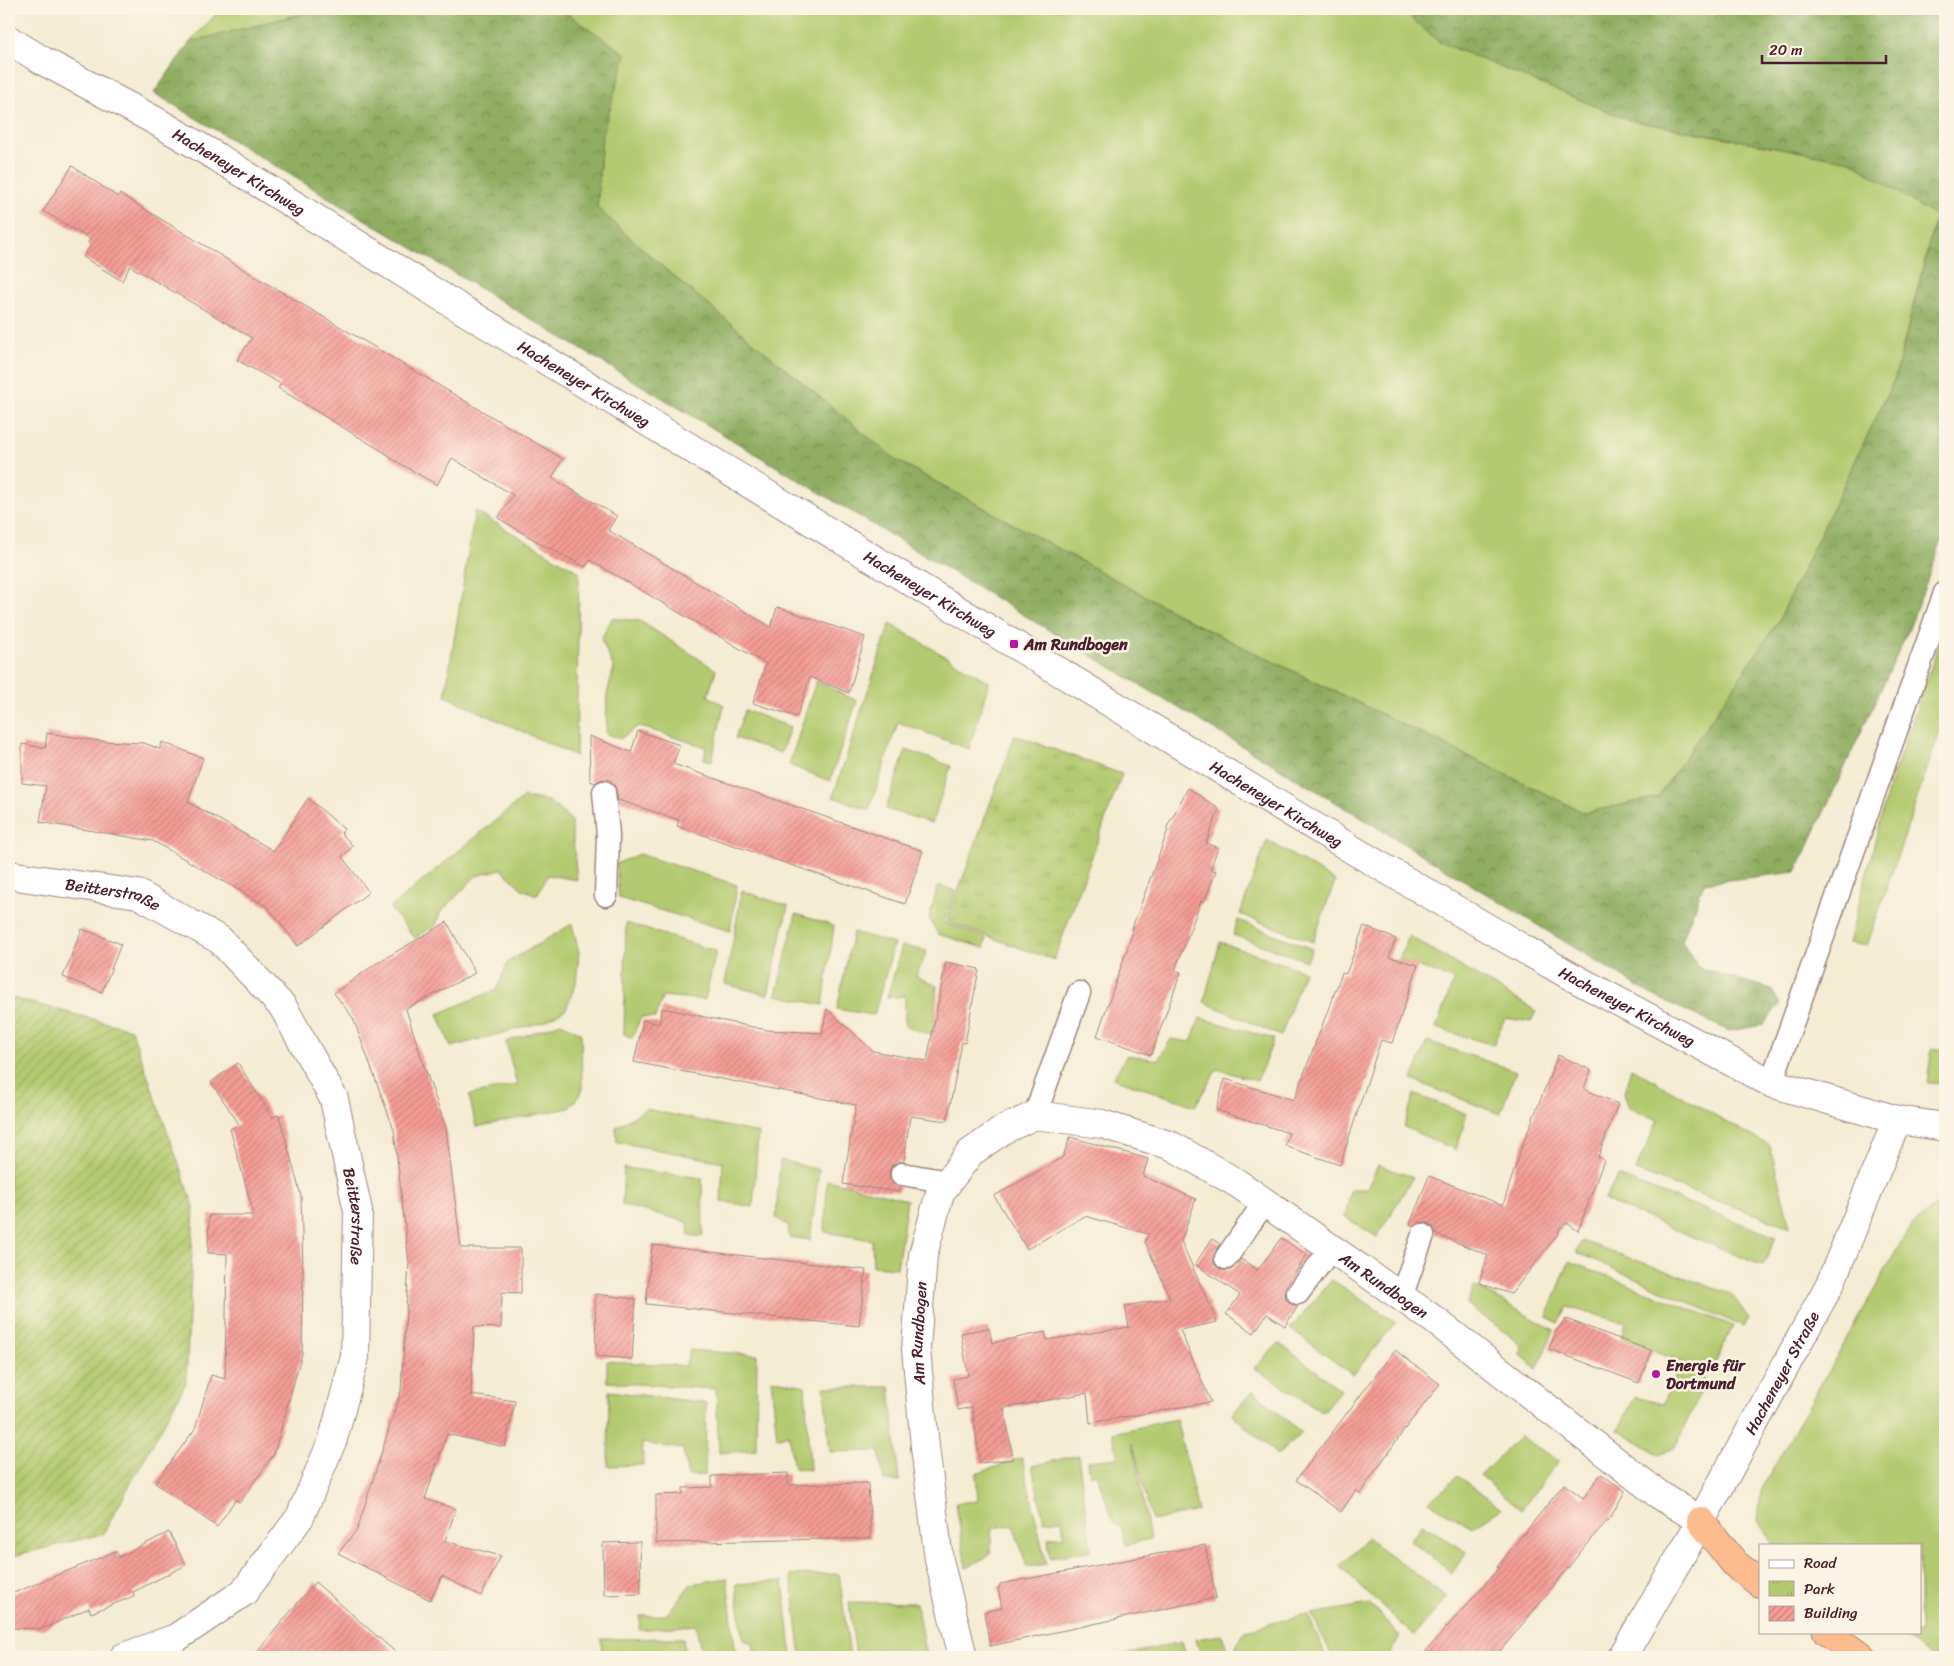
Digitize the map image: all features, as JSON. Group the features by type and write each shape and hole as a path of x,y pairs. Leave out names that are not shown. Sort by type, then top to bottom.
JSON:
{"highway":[{"path":"1701,1521 1735,1564 1759,1582"},
{"path":"1830,1634 1861,1657"}],"street":[{"name":"Hacheneyer Kirchweg","path":"9,40 217,157 450,302 1358,853 1567,974 1771,1083 1897,1120"},
{"name":"Beitterstraße","path":"9,875 138,894 220,940 283,1007 334,1099 358,1211 355,1357 333,1439 300,1517 244,1592 176,1638 124,1657"},
{"name":"Am Rundbogen","path":"963,1657 939,1560 925,1447 916,1349 923,1255 940,1194 970,1154 1003,1130 1035,1115 1102,1124 1172,1146 1237,1183 1433,1319 1658,1494 1701,1521"},
{"path":"1897,1120 1945,1128"},
{"name":"Hacheneyer Straße","path":"1622,1657 1701,1521 1830,1284 1897,1120"}],"lane":[{"path":"1771,1083 1945,593"},
{"path":"604,792 608,835 606,895"},
{"path":"1035,1115 1079,993"},
{"path":"902,1174 948,1182"},
{"path":"1226,1258 1264,1203"},
{"path":"1401,1297 1423,1235"},
{"path":"1298,1292 1331,1248"}],"green space":[{"path":"221,9 321,9 190,42"},
{"path":"321,9 560,9 626,54 602,134 597,208 666,270 896,460 1198,625 1585,813 1658,797 1778,622 1895,378 1936,217 1851,161 1629,120 1439,42 1401,9 1945,9 1945,532 1909,629 1796,872 1704,883 1682,941 1698,967 1771,989 1780,1004 1763,1025 1729,1031 1652,995 1357,815 154,93 190,42"},
{"path":"560,9 1401,9 1439,42 1629,120 1851,161 1936,216 1895,378 1778,622 1658,797 1585,813 1198,625 896,460 666,270 597,208 602,134 626,54"},
{"path":"475,511 579,572 576,756 445,696"},
{"path":"612,618 640,621 716,670 708,696 724,705 712,761 704,759 706,747 638,726 620,739 606,734 607,694 614,668 601,639"},
{"path":"890,624 989,682 969,749 898,722 869,810 833,797"},
{"path":"1945,627 1945,716 1867,946 1849,943 1888,790"},
{"path":"816,681 857,701 830,781 789,765"},
{"path":"745,710 790,727 781,753 735,738"},
{"path":"1015,735 1122,774 1054,960 947,922"},
{"path":"906,750 951,766 932,823 886,809"},
{"path":"524,797 548,801 571,820 577,880 548,875 537,895 522,889 501,869 476,876 440,913 436,925 415,938 390,908"},
{"path":"1267,840 1335,881 1313,942 1240,914"},
{"path":"639,854 737,885 730,931 619,898 616,864"},
{"path":"938,885 956,891 944,923 986,938 984,948 938,934 929,918"},
{"path":"742,891 788,906 768,995 725,984"},
{"path":"796,914 834,926 823,1005 776,995"},
{"path":"1238,920 1312,949 1307,961 1233,935"},
{"path":"626,923 716,951 705,1000 663,996 655,1018 641,1017 632,1038 624,1034"},
{"path":"572,924 579,952 576,983 566,1009 546,1021 451,1047 438,1014 497,989 508,962"},
{"path":"853,932 894,944 874,1015 837,1009"},
{"path":"1409,936 1536,1011 1531,1022 1505,1018 1493,1045 1436,1028 1454,980 1399,959"},
{"path":"1220,942 1304,971 1281,1036 1204,1002"},
{"path":"902,946 927,951 916,976 937,986 933,1036 905,1026 905,996 887,998"},
{"path":"9,997 131,1029 194,1207 186,1383 103,1534 9,1557"},
{"path":"1200,1018 1274,1039 1257,1081 1217,1069 1195,1106 1113,1078 1127,1055 1158,1060 1171,1039 1191,1042"},
{"path":"561,1023 581,1033 582,1092 569,1108 476,1127 469,1095 517,1085 506,1042"},
{"path":"1427,1041 1516,1071 1500,1114 1412,1080"},
{"path":"1932,1048 1945,1050 1945,1084 1927,1083"},
{"path":"1631,1068 1770,1146 1790,1227 1635,1171 1658,1120 1629,1108 1624,1093"},
{"path":"1414,1094 1467,1114 1456,1150 1404,1127"},
{"path":"646,1109 758,1133 753,1207 721,1201 723,1162 617,1142 616,1127"},
{"path":"780,1160 819,1170 810,1240 789,1237 789,1226 776,1218"},
{"path":"1378,1165 1413,1177 1377,1237 1345,1217 1351,1189 1367,1189"},
{"path":"624,1168 702,1178 703,1236 689,1236 688,1222 622,1205"},
{"path":"1618,1176 1776,1237 1763,1266 1604,1200"},
{"path":"827,1180 907,1200 897,1268 873,1266 872,1240 825,1232"},
{"path":"1945,1200 1945,1657 1932,1657 1900,1634 1922,1634 1922,1544 1772,1544 1758,1520 1761,1490 1908,1230 1938,1203"},
{"path":"1582,1241 1731,1294 1749,1318 1744,1327 1576,1252"},
{"path":"1569,1261 1733,1326 1710,1374 1621,1337 1625,1323 1567,1307 1558,1323 1547,1317"},
{"path":"1332,1280 1396,1322 1353,1375 1290,1329"},
{"path":"1474,1286 1554,1330 1537,1369 1521,1355 1522,1348 1517,1341 1467,1304"},
{"path":"1279,1343 1341,1390 1323,1412 1254,1368"},
{"path":"690,1350 757,1355 756,1450 719,1453 716,1389 607,1382 607,1361 685,1366"},
{"path":"1679,1368 1706,1380 1675,1447 1660,1455 1618,1430 1635,1397 1663,1404"},
{"path":"771,1379 805,1386 810,1470 794,1468 788,1434 777,1438"},
{"path":"824,1387 890,1387 899,1481 884,1481 879,1451 830,1452"},
{"path":"609,1391 706,1403 705,1475 688,1476 683,1449 642,1443 643,1465 608,1466"},
{"path":"1253,1391 1302,1433 1277,1455 1232,1414"},
{"path":"1176,1419 1198,1511 1152,1521 1133,1444 1150,1539 1126,1545 1121,1526 1115,1525 1096,1473 1090,1475 1088,1461 1118,1458 1113,1433"},
{"path":"1520,1436 1559,1461 1521,1510 1480,1476"},
{"path":"1078,1455 1091,1550 1050,1558 1048,1538 1064,1536 1062,1519 1044,1521 1032,1466"},
{"path":"1022,1458 1046,1564 1027,1567 1013,1525 992,1528 990,1555 966,1568 956,1503 978,1501 976,1474"},
{"path":"1458,1476 1501,1509 1472,1528 1429,1502"},
{"path":"1422,1524 1467,1552 1452,1573 1411,1541"},
{"path":"1367,1538 1447,1597 1414,1636 1340,1566"},
{"path":"839,1574 850,1657 801,1657 791,1575"},
{"path":"727,1578 736,1657 702,1657 696,1625 639,1630 640,1616 666,1615 691,1584"},
{"path":"783,1581 792,1657 755,1657 753,1643 743,1640 736,1584"},
{"path":"849,1602 916,1603 926,1657 856,1657"},
{"path":"1370,1604 1400,1636 1388,1657 1333,1657 1311,1614"},
{"path":"1307,1614 1327,1657 1239,1657 1236,1646 1246,1630"},
{"path":"1222,1635 1230,1657 1201,1657 1196,1639"},
{"path":"683,1638 685,1657 602,1657 601,1639"},
{"path":"1182,1642 1186,1657 1121,1656"}],"building":[{"path":"72,166 118,197 120,194 563,459 552,478 617,516 608,530 771,627 777,607 865,637 849,693 810,677 797,717 753,703 766,664 590,560 585,567 548,548 498,518 513,495 452,458 437,485 278,388 281,384 237,360 252,338 130,266 122,281 83,257 91,245 88,243 90,239 43,211"},
{"path":"638,731 680,745 673,764 923,851 905,904 677,826 679,820 618,800 615,785 610,780 602,779 595,783 590,781 589,736 631,752"},
{"path":"47,733 100,741 144,743 160,749 162,742 203,758 188,802 274,851 308,798 344,829 341,833 353,846 342,857 369,892 298,946 268,907 153,841 40,822 46,786 22,783 22,744 45,748"},
{"path":"1188,788 1219,809 1206,843 1218,848 1210,869 1216,871 1204,902 1201,901 1175,970 1181,972 1151,1055 1097,1036 1133,932 1131,931 1168,830 1166,829"},
{"path":"447,922 475,973 406,1009 446,1128 461,1248 521,1248 521,1293 502,1292 501,1328 474,1327 471,1395 515,1401 505,1447 447,1434 425,1499 456,1509 445,1541 501,1556 481,1596 442,1576 430,1600 338,1553 357,1530 401,1391 409,1263 394,1130 353,1018 334,993 377,963"},
{"path":"1364,926 1396,939 1389,957 1418,965 1392,1043 1381,1040 1340,1165 1285,1146 1289,1133 1216,1110 1225,1079 1294,1100 1342,973 1346,974"},
{"path":"82,929 121,944 102,992 63,977"},
{"path":"946,962 979,969 965,1043 962,1042 947,1121 910,1116 904,1161 892,1165 889,1172 893,1184 900,1187 899,1192 843,1184 856,1105 634,1062 643,1020 659,1024 662,1008 767,1030 822,1033 827,1009 873,1051 927,1061"},
{"path":"1558,1055 1591,1070 1584,1089 1618,1104 1598,1157 1604,1160 1578,1231 1567,1223 1560,1227 1558,1234 1511,1294 1479,1283 1488,1255 1436,1234 1433,1227 1428,1223 1420,1222 1414,1226 1410,1224 1429,1176 1503,1205 1521,1149"},
{"path":"238,1063 272,1117 279,1115 301,1196 303,1271 302,1353 274,1454 240,1502 235,1500 217,1527 155,1483 195,1429 211,1375 225,1379 227,1254 208,1253 209,1215 254,1215 230,1129 239,1124 211,1082"},
{"path":"1070,1137 1148,1159 1143,1176 1196,1199 1181,1241 1217,1322 1180,1330 1211,1402 1090,1423 1087,1393 1004,1408 1013,1459 980,1463 972,1407 958,1410 953,1379 968,1376 961,1333 989,1328 992,1343 1045,1332 1047,1340 1129,1327 1125,1306 1170,1298 1145,1242 1148,1234 1085,1216 1027,1249 994,1196 1063,1157"},
{"path":"1281,1238 1307,1255 1285,1288 1286,1299 1291,1304 1298,1306 1285,1326 1267,1314 1254,1333 1226,1314 1240,1295 1195,1264 1212,1239 1220,1244 1213,1257 1214,1264 1219,1269 1231,1270 1241,1259 1258,1270"},
{"path":"652,1245 866,1270 859,1326 646,1304"},
{"path":"595,1294 636,1299 632,1359 596,1356"},
{"path":"1566,1319 1652,1351 1639,1383 1549,1349 1557,1330"},
{"path":"1395,1350 1440,1384 1407,1426 1360,1493 1356,1490 1341,1512 1296,1480"},
{"path":"788,1473 788,1485 868,1483 871,1538 656,1543 656,1495 683,1494 683,1488 712,1487 712,1476"},
{"path":"1601,1474 1625,1491 1611,1517 1495,1657 1421,1657 1499,1568 1497,1567 1564,1484 1583,1498"},
{"path":"169,1532 186,1565 133,1592 134,1596 91,1613 89,1608 42,1629 9,1628 9,1595 116,1551 119,1557"},
{"path":"640,1542 641,1594 604,1595 603,1543"},
{"path":"1205,1545 1216,1598 990,1646 984,1612 1002,1608 998,1588 1000,1584"},
{"path":"315,1582 401,1657 253,1657"}],"place":[{"name":"Am Rundbogen","path":"1014,644"},
{"name":"Energie für Dortmund","path":"1656,1374"}]}
